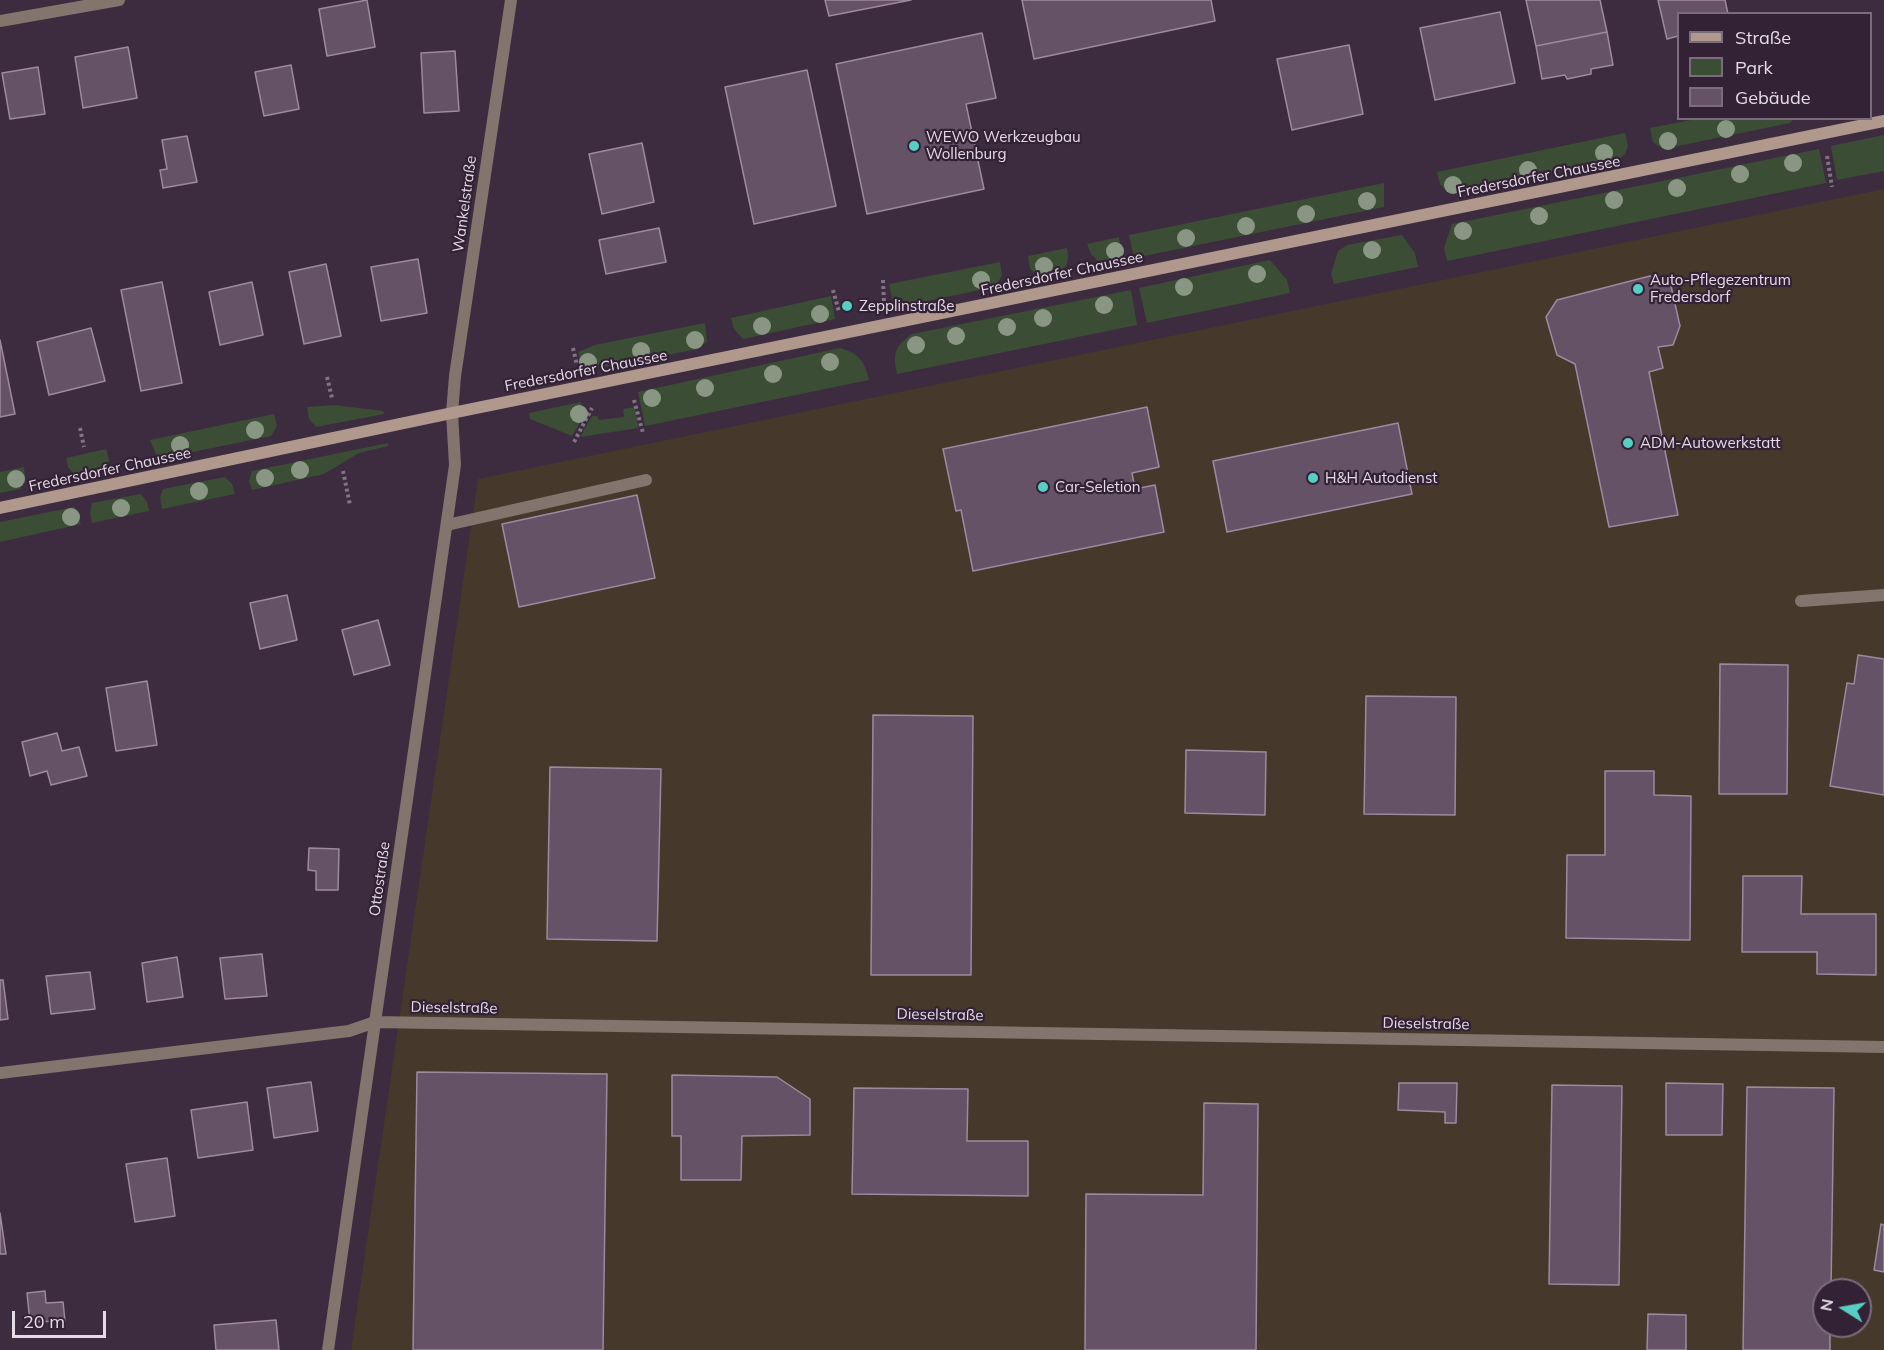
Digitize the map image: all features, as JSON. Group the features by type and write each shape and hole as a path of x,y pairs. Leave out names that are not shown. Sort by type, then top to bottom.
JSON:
{"main road":[{"name":"Fredersdorfer Chaussee","path":"0,508 452,413 1884,121"}],"street":[{"path":"0,21 119,0"},
{"name":"Wankelstraße","path":"452,413 460,340 511,0"},
{"name":"Ottostraße","path":"328,1350 455,465 452,413"},
{"path":"447,525 646,480"},
{"path":"1801,601 1884,595"},
{"name":"Dieselstraße","path":"0,1073 349,1031 375,1022 1884,1047"}],"path":[{"path":"1823,134 1833,188"},
{"path":"877,304 886,302 883,280"},
{"path":"834,290 838,312 848,310"},
{"path":"327,377 332,398"},
{"path":"624,402 636,400 643,433"},
{"path":"574,442 591,408 602,406"},
{"path":"80,428 84,447"},
{"path":"343,471 350,505"}],"shaded area":[{"path":"1884,189 1884,1350 351,1350 478,479"}],"green space":[{"path":"1691,120 1793,120 1790,123 1663,149 1653,142 1650,128"},
{"path":"1625,133 1628,146 1625,154 1619,159 1456,191 1446,191 1440,184 1437,172"},
{"path":"1884,135 1884,171 1837,180 1831,146"},
{"path":"1819,149 1826,183 1447,261 1444,248 1452,224"},
{"path":"1384,183 1384,207 1134,258 1129,235"},
{"path":"1402,235 1415,253 1418,267 1334,284 1331,274 1338,251 1347,245"},
{"path":"1119,237 1123,260 1102,265 1091,254 1087,244"},
{"path":"1067,248 1068,261 1059,273 1042,279 1030,269 1028,256"},
{"path":"1270,260 1287,280 1290,293 1147,323 1139,288"},
{"path":"1000,262 1002,276 994,287 894,308 889,284"},
{"path":"1131,290 1137,325 897,374 896,351 912,334"},
{"path":"831,296 835,319 743,339 734,329 731,318"},
{"path":"705,323 707,341 698,349 583,371 578,352 595,345"},
{"path":"840,348 852,352 860,359 869,380 645,426 638,392"},
{"path":"581,402 583,417 572,436 530,419 529,413"},
{"path":"335,405 383,411 384,414 316,427 309,419 307,407"},
{"path":"635,407 638,428 580,437 592,416 597,416 599,420 624,417 623,409"},
{"path":"274,414 277,426 271,436 158,459 150,440"},
{"path":"388,443 388,446 359,453 324,474 252,490 249,481 252,471"},
{"path":"106,449 109,460 105,471 76,477 68,467 66,458"},
{"path":"24,467 25,478 20,489 0,493 0,472"},
{"path":"225,477 232,484 235,494 162,509 160,497 163,489"},
{"path":"141,494 147,502 149,511 92,523 90,514 92,503"},
{"path":"74,507 81,524 0,542 0,522"}],"building":[{"path":"367,0 375,47 327,56 319,9"},
{"path":"825,0 911,0 829,16"},
{"path":"1022,0 1211,0 1215,21 1034,59"},
{"path":"1526,0 1600,0 1607,32 1536,46"},
{"path":"1658,0 1725,0 1728,12 1677,12 1677,36 1667,39"},
{"path":"1500,12 1515,83 1435,100 1420,28"},
{"path":"1607,32 1613,65 1591,69 1591,74 1567,79 1565,75 1542,79 1536,46"},
{"name":"WEWO Werkzeugbau Wollenburg","path":"982,33 996,98 966,104 984,189 867,214 836,64"},
{"path":"1349,45 1363,114 1292,130 1277,59"},
{"path":"128,47 137,98 83,108 75,57"},
{"path":"455,51 459,111 424,113 421,53"},
{"path":"291,65 299,109 264,116 255,72"},
{"path":"38,67 45,114 10,119 2,73"},
{"path":"807,70 836,206 754,224 725,87"},
{"path":"187,136 197,182 163,188 160,170 167,169 162,140"},
{"path":"642,143 654,202 602,214 589,154"},
{"path":"659,228 666,262 606,274 599,240"},
{"path":"418,259 427,313 381,321 371,267"},
{"path":"326,264 341,336 304,344 289,272"},
{"name":"ADM-Autowerkstatt","path":"1650,276 1671,286 1680,326 1673,345 1658,347 1663,368 1649,372 1678,515 1609,527 1575,364 1557,355 1546,317 1557,300"},
{"path":"162,282 182,383 141,391 121,290"},
{"path":"252,282 263,335 220,345 209,292"},
{"path":"91,328 105,381 49,395 37,342"},
{"path":"0,340 15,414 0,417"},
{"name":"Car-Seletion","path":"1147,407 1159,467 1132,473 1135,489 1155,485 1164,532 973,571 961,510 956,511 943,449"},
{"name":"H&H Autodienst","path":"1398,423 1412,494 1227,532 1213,461"},
{"path":"637,495 655,578 519,607 502,524"},
{"path":"287,595 297,640 260,649 250,603"},
{"path":"378,620 390,665 354,675 342,630"},
{"path":"1858,655 1884,659 1884,795 1830,786 1847,683 1854,684"},
{"path":"1720,664 1788,665 1787,794 1719,794"},
{"path":"147,681 157,745 116,751 106,688"},
{"path":"1366,696 1456,697 1455,815 1364,814"},
{"path":"873,715 973,716 971,975 871,975"},
{"path":"57,733 62,751 79,747 87,776 51,785 47,771 30,776 22,742"},
{"path":"1186,750 1266,752 1265,815 1185,813"},
{"path":"550,767 661,769 657,941 547,939"},
{"path":"1605,771 1654,771 1654,795 1691,796 1690,940 1566,938 1567,855 1605,855"},
{"path":"309,848 339,849 338,890 316,890 316,871 308,870"},
{"path":"1743,876 1802,876 1801,914 1876,914 1876,975 1817,974 1817,952 1742,952"},
{"path":"262,954 267,996 225,999 220,958"},
{"path":"177,957 183,997 147,1002 142,963"},
{"path":"90,972 95,1009 51,1014 46,976"},
{"path":"0,980 3,980 8,1019 0,1020"},
{"path":"417,1072 607,1074 603,1350 413,1350"},
{"path":"672,1075 777,1077 810,1099 810,1135 742,1136 741,1180 681,1180 681,1136 672,1136"},
{"path":"311,1082 318,1131 274,1138 267,1088"},
{"path":"1399,1083 1457,1083 1456,1123 1445,1123 1445,1112 1398,1110"},
{"path":"1666,1083 1723,1084 1722,1135 1666,1135"},
{"path":"1552,1085 1622,1086 1619,1285 1549,1284"},
{"path":"1747,1087 1834,1088 1831,1278 1812,1278 1812,1338 1830,1338 1830,1350 1743,1350"},
{"path":"854,1088 968,1089 967,1141 1028,1141 1028,1196 852,1194"},
{"path":"247,1102 253,1150 198,1158 191,1110"},
{"path":"1204,1103 1258,1104 1256,1350 1085,1350 1086,1194 1203,1195"},
{"path":"167,1158 175,1216 135,1222 126,1164"},
{"path":"0,1213 6,1254 0,1254"},
{"path":"1881,1224 1884,1225 1884,1272 1874,1270"},
{"path":"45,1291 46,1303 63,1302 65,1321 30,1322 27,1293"},
{"path":"1648,1314 1686,1315 1686,1350 1647,1350"},
{"path":"276,1320 279,1350 216,1350 214,1325"}],"place":[{"name":"WEWO Werkzeugbau Wollenburg","path":"914,146"},
{"name":"Auto-Pflegezentrum Fredersdorf","path":"1638,289"},
{"name":"Zepplinstraße","path":"847,306"},
{"name":"ADM-Autowerkstatt","path":"1628,443"},
{"name":"H&H Autodienst","path":"1313,478"},
{"name":"Car-Seletion","path":"1043,487"}]}
